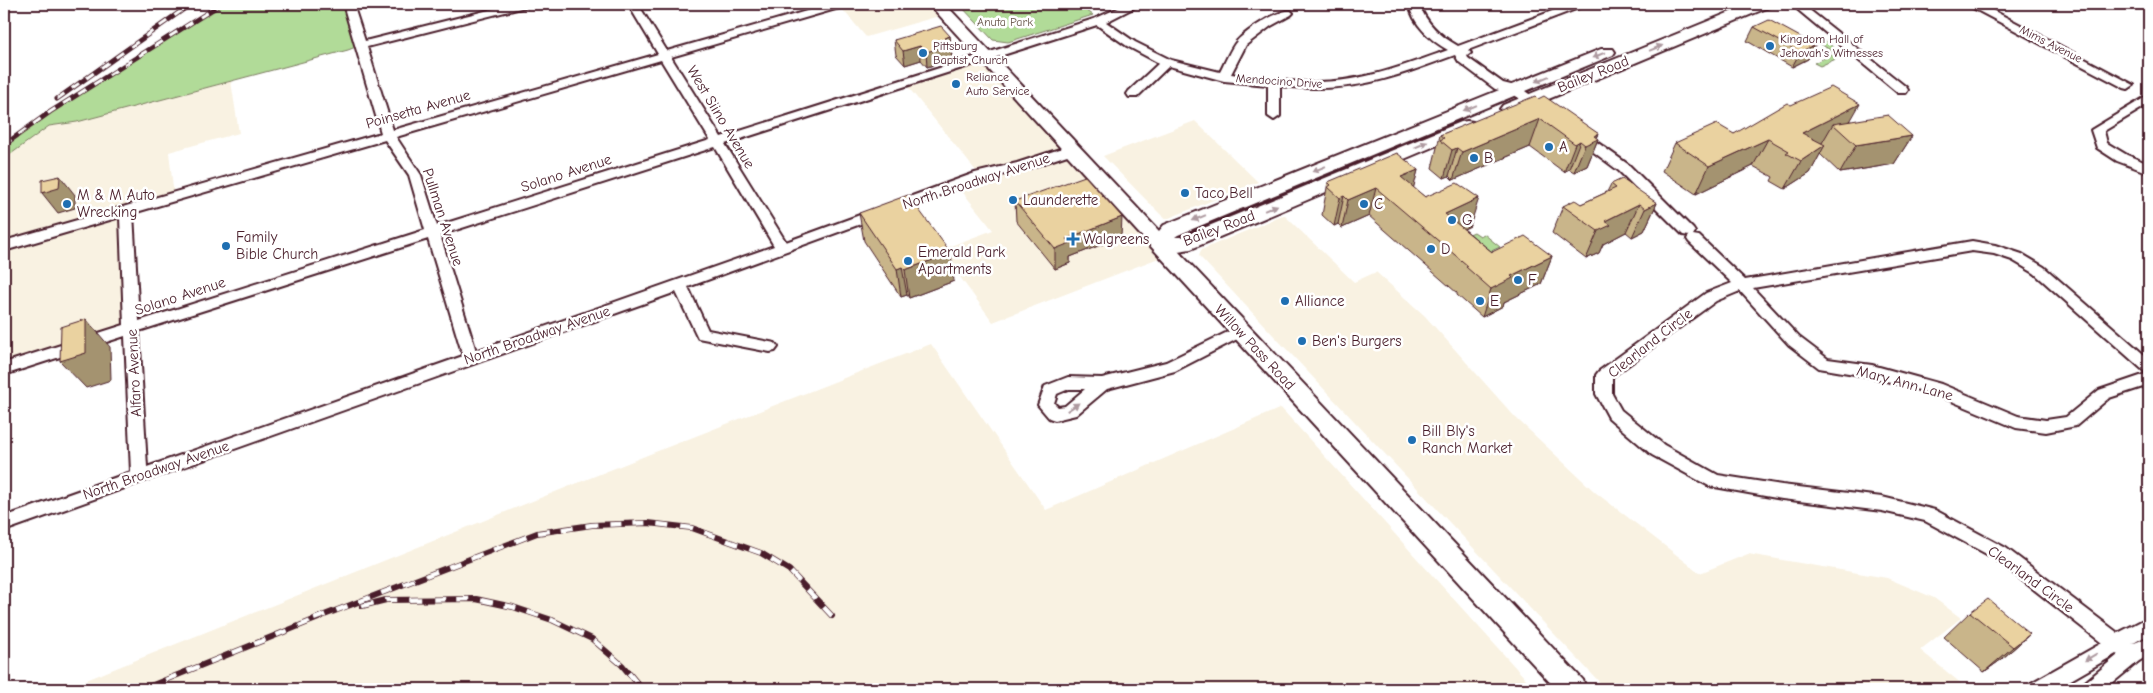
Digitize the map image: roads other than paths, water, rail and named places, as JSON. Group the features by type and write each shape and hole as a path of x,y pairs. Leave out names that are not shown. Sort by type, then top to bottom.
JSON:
{"main road":[{"name":"Willow Pass Road","path":"937,4 1572,689"},
{"name":"Bailey Road","path":"1522,95 1725,4"},
{"name":"Bailey Road","path":"1159,244 1171,230 1763,4"}],"street":[{"name":"Pullman Avenue","path":"348,4 388,134 415,175 471,358"},
{"path":"361,45 525,4"},
{"name":"West Siino Avenue","path":"633,4 782,247"},
{"name":"Poinsetta Avenue","path":"4,246 842,4"},
{"name":"Solano Avenue","path":"4,369 1098,21 1136,4"},
{"path":"1414,4 1415,12 1429,30 1458,51 1463,60 1499,86 1522,95 1550,115"},
{"name":"Mendocino Drive","path":"1098,21 1132,44 1168,62 1224,77 1312,86 1354,83 1391,75 1580,4"},
{"path":"1796,4 1902,90"},
{"name":"Mims Avenue","path":"1973,4 2128,85"},
{"path":"1224,77 1241,42 1287,13"},
{"path":"1134,94 1168,62"},
{"path":"1274,83 1274,116"},
{"path":"2149,99 2097,130 2101,145 2122,158 2149,169"},
{"name":"Mary Ann Lane","path":"1572,130 1624,168 1742,285 1794,341 1824,364 1872,372 1941,390 2016,422 2046,426 2070,422 2104,394 2149,379"},
{"name":"North Broadway Avenue","path":"4,524 680,286 782,247 980,176 1021,166 1072,149"},
{"name":"Alfaro Avenue","path":"126,211 140,475"},
{"name":"Clearland Circle","path":"2132,655 2000,553 1929,516 1882,504 1782,492 1715,481 1658,450 1615,414 1604,394 1604,375 1711,297 1742,285 1972,246 1995,250 2017,257 2039,270 2149,367"},
{"path":"680,286 703,334 770,347"},
{"path":"1102,384 1170,367 1240,331"},
{"path":"2038,689 2149,625"},
{"path":"2091,689 2132,655 2149,645"}],"railway":[{"path":"57,99 191,4"},
{"path":"4,145 50,112 221,4"},
{"path":"314,619 537,533 592,525 648,523 692,528 761,553 789,570 832,616"},
{"path":"362,606 386,600 476,599 513,607 552,620 592,639 622,665 642,689"},
{"path":"143,689 321,617"}],"place":[{"name":"Kingdom Hall of Jehovah's Witnesses","path":"1770,46"},
{"name":"Pittsburg Baptist Church","path":"923,53"},
{"name":"Reliance Auto Service","path":"956,84"},
{"name":"A","path":"1549,147"},
{"name":"B","path":"1474,158"},
{"name":"Taco Bell","path":"1185,193"},
{"name":"Launderette","path":"1013,200"},
{"name":"M & M Auto Wrecking","path":"67,204"},
{"name":"C","path":"1364,204"},
{"name":"G","path":"1452,220"},
{"name":"Walgreens","path":"1073,239"},
{"name":"Family Bible Church","path":"226,246"},
{"name":"D","path":"1431,249"},
{"name":"Emerald Park Apartments","path":"908,261"},
{"name":"F","path":"1518,280"},
{"name":"Alliance","path":"1285,301"},
{"name":"E","path":"1480,301"},
{"name":"Ben's Burgers","path":"1302,341"},
{"name":"Bill Bly's Ranch Market","path":"1412,440"}],"park label":[{"name":"Anuta Park","path":"1005,22"}]}
